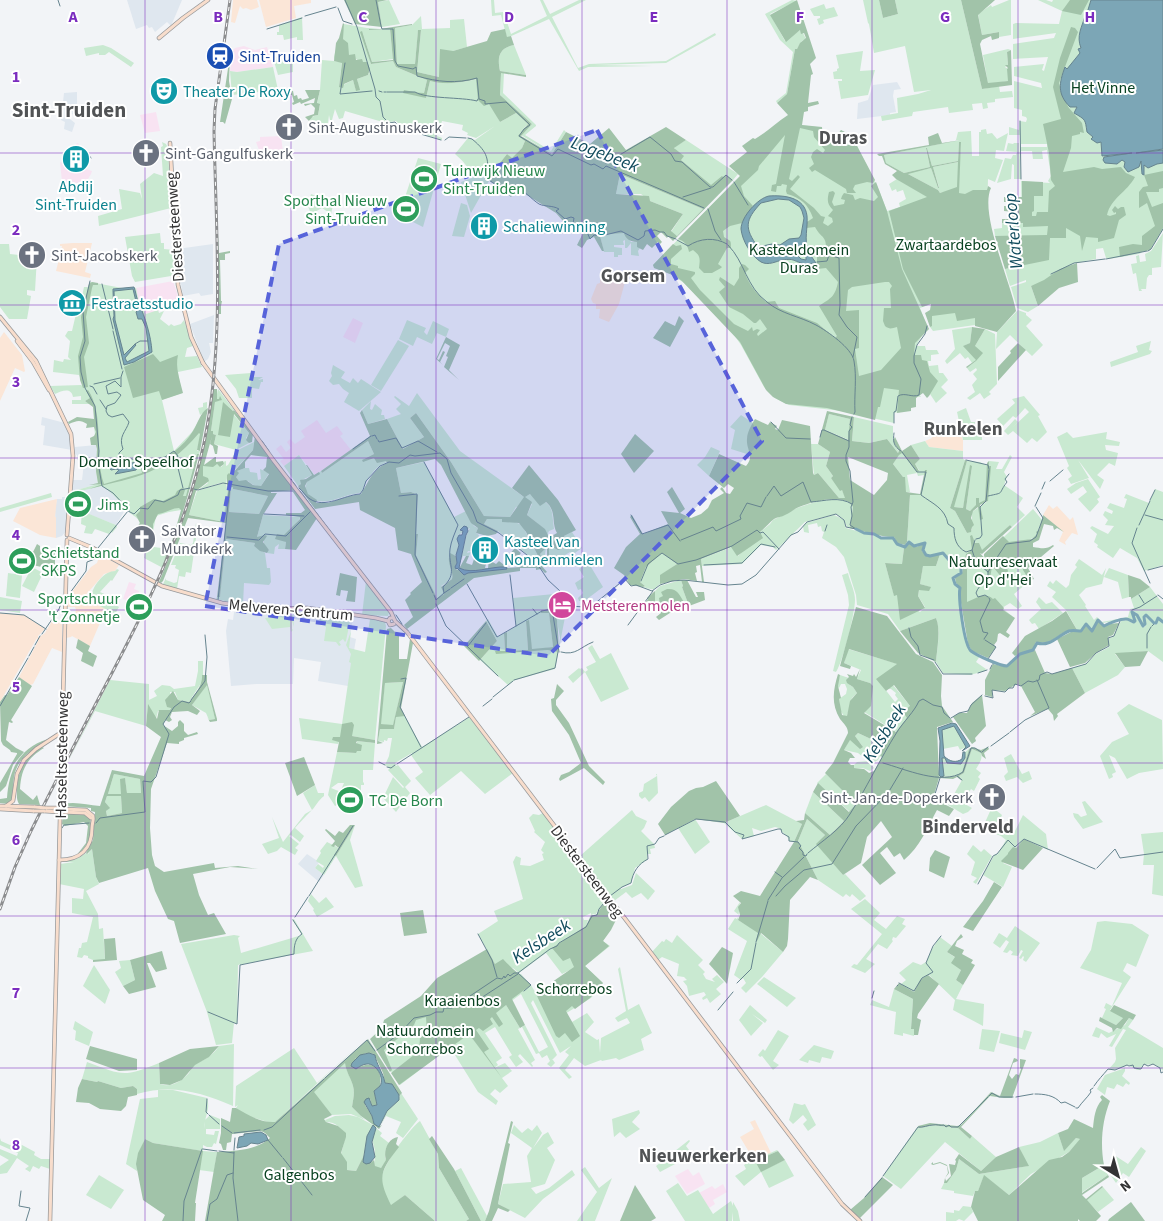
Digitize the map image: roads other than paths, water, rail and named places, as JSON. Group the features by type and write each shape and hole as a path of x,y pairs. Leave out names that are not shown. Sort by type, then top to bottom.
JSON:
{"main road":[{"path":"159,38 208,0"},
{"name":"Diestersteenweg","path":"170,145 178,285 191,337 202,363 212,379 391,612 392,620 409,636 780,1123 844,1206 860,1221"},
{"name":"Hasseltsesteenweg","path":"0,317 32,360 54,399 72,439 74,451 68,538 50,1221"},
{"name":"Melveren-Centrum","path":"68,538 93,548 162,586 222,603 266,609 307,608 392,620"},
{"path":"23,807 16,803 15,797 17,774 24,760 36,749 62,734"},
{"path":"6,806 12,803 15,797"},
{"path":"0,807 35,809"},
{"path":"0,807 76,811 88,814 91,817 92,824 91,838 85,851 73,858 59,860"}],"water":[{"name":"Het Vinne","path":"1091,0 1163,0 1163,149 1136,153 1163,150 1163,163 1148,168 1144,165 1144,175 1142,174 1141,161 1139,167 1128,172 1124,167 1125,162 1122,160 1117,164 1105,163 1104,157 1132,153 1102,156 1101,142 1097,143 1091,139 1093,137 1087,132 1084,120 1074,113 1077,107 1070,107 1061,93 1061,78 1065,67 1067,69 1080,53 1078,49 1081,48 1080,32"},
{"path":"775,196 793,198 802,205 807,216 806,242 808,251 805,254 800,253 798,256 806,260 806,255 809,253 816,263 804,264 789,259 764,263 751,252 743,238 742,224 751,209 760,200","holes":["778,199 789,200 800,207 802,211 804,218 801,235 799,238 789,239 780,245 772,244 758,247 750,234 748,224 752,214 761,203"]},
{"path":"134,287 147,327 152,352 124,365 113,319 113,289","holes":["133,289 138,310 136,312 138,319 142,319 146,328 149,351 127,362 125,358 136,345 124,355 115,320 114,291"]},
{"path":"113,459 118,465 126,461 133,463 140,461 136,470 115,474 119,470 111,470 107,465"},
{"path":"464,526 467,527 468,531 459,568 470,571 500,567 506,567 507,569 464,575 456,569 456,555 459,545 457,539 459,535 462,535 463,531 460,530"},
{"path":"952,723 956,724 970,746 962,751 966,747 954,726 942,730 944,756 951,761 958,761 962,759 963,752 965,752 965,758 961,764 947,763 945,758 942,758 944,776 941,777 939,775 940,741 938,728"},
{"path":"369,1053 375,1055 385,1083 392,1084 399,1095 399,1100 387,1111 379,1127 374,1124 364,1102 369,1098 372,1106 377,1105 374,1091 381,1083 379,1072 370,1064 364,1064 356,1069 351,1066 360,1055"},
{"path":"373,1125 376,1128 372,1142 375,1157 370,1163 366,1164 363,1162 367,1136"},
{"path":"261,1132 266,1135 268,1140 237,1148 239,1137 244,1136 244,1134"}],"waterway":[{"path":"58,0 60,6"},
{"name":"Logebeek","path":"345,0 357,27 376,97 380,101 383,117 389,123 395,122 400,128 441,140"},
{"name":"Logebeek","path":"376,0 382,29 393,29 395,61 398,66 413,69 416,67 417,76 432,80 454,82 477,78 479,99 485,101 485,104 506,102 530,125 519,136 552,156 558,149 591,165 594,164 603,169 606,166 704,208"},
{"path":"305,16 336,7"},
{"path":"338,8 343,21 352,24"},
{"path":"267,29 302,18"},
{"path":"345,63 340,94 372,91"},
{"name":"Logebeek","path":"387,92 415,92 435,97 477,101 478,99"},
{"name":"Waterloop","path":"1020,121 1021,179"},
{"path":"445,140 449,137 466,138"},
{"path":"606,163 650,137 671,154 675,161 682,162 710,187 713,187 726,175 732,180"},
{"path":"468,138 472,139 485,153 488,179 490,181 509,193 516,189 525,193 539,204 559,209 556,211 565,219 574,218 573,224 578,226 581,232 587,232 590,239 594,235 601,236 621,231 638,240 644,236 645,231 655,230 664,232 667,236 676,239"},
{"path":"734,182 748,205"},
{"path":"683,197 711,188"},
{"name":"Logebeek","path":"708,209 715,231 721,240"},
{"name":"Waterloop","path":"1148,251 1163,229"},
{"path":"677,240 688,246 697,241 708,239 718,240 727,244"},
{"path":"728,245 760,296 772,306 821,328 838,340 849,351 855,367 854,414"},
{"name":"Waterloop","path":"1106,259 1147,251"},
{"path":"817,262 827,261 829,255 839,258 839,315 857,337 853,357"},
{"name":"Waterloop","path":"1051,274 1074,263 1105,259"},
{"path":"90,281 83,311 85,341 80,357 81,372 85,388 95,406 99,451 98,462 102,486 113,493 129,510"},
{"path":"102,284 113,329"},
{"path":"894,423 894,412 896,411 898,396 919,395 921,379 914,363 914,356 917,345 925,334 927,326"},
{"path":"113,331 122,369"},
{"path":"135,344 140,341 148,341"},
{"path":"123,371 121,387 115,381 106,386 108,394 117,392 121,395 115,403 107,406 106,411 112,417 123,414 129,422 122,437 123,449 119,456 140,461"},
{"path":"94,384 120,378"},
{"path":"90,386 93,387 97,394"},
{"path":"100,400 106,409"},
{"path":"852,417 846,461 850,471 853,502 850,525 856,529"},
{"path":"771,422 786,438 810,439"},
{"path":"820,437 822,430 824,430 849,441"},
{"path":"894,433 894,443 901,451"},
{"path":"372,436 375,435 377,439"},
{"path":"353,449 371,436"},
{"path":"378,440 379,442 396,438 402,448 418,441 437,452"},
{"path":"262,441 269,451"},
{"path":"147,461 165,457 174,451 178,456 176,460 183,488"},
{"path":"902,452 917,472 926,472 921,495 938,507 944,514 948,524 954,528 955,539 960,548 966,552 972,550"},
{"path":"299,488 316,502 335,501 360,494 366,481 380,466 389,462 399,463 410,455 440,453 447,459 451,473 473,511 477,522 499,533 532,559 568,603"},
{"path":"966,460 988,465 989,469"},
{"path":"424,462 458,525 450,549 451,573 448,582 443,587 444,593 450,589"},
{"path":"976,539 982,535 980,507 986,501 989,470"},
{"path":"1050,481 1063,470"},
{"path":"988,496 1001,492 1007,482 1005,479 1009,474"},
{"path":"293,482 296,486"},
{"path":"767,496 774,486 781,496 803,482 811,502 842,500 852,504"},
{"path":"1042,489 1045,482"},
{"path":"194,489 198,490 223,483 268,491 295,491"},
{"path":"218,600 230,485"},
{"path":"98,548 128,511 134,514 140,508 148,509 155,500 164,502 178,495 180,490 190,488"},
{"path":"1150,500 1155,490"},
{"path":"300,491 340,544"},
{"path":"1035,506 1041,493"},
{"path":"399,496 417,494 415,555 433,593"},
{"path":"681,540 713,527 716,531 741,519 740,516 747,503 761,507 766,497"},
{"path":"1139,525 1150,501"},
{"path":"992,565 1006,544 1030,541 1036,537 1043,518 1036,507"},
{"path":"259,540 265,534 286,536 311,511"},
{"path":"264,514 304,516"},
{"path":"570,606 585,607 593,605 625,579 631,586 636,585 652,591 660,585 684,580 728,585 742,584 756,575 791,535 798,532 807,522 836,514 844,520 846,527 856,529"},
{"path":"631,515 642,534 668,525 680,541"},
{"path":"1145,515 1163,520"},
{"path":"825,531 827,525"},
{"path":"1137,528 1132,543 1150,583"},
{"path":"856,529 881,538 893,538 897,544 905,547 909,542 914,546 925,543 923,550 926,555 943,553 949,560 961,567 961,573 953,578 955,584 960,588 962,621 968,647 974,653 999,664 1007,666 1020,654 1033,650 1037,643 1046,644 1069,631 1081,631 1086,624 1092,631 1098,620 1104,626 1124,619 1134,622 1132,612 1137,615 1143,626 1146,615 1154,623 1156,623 1158,618 1163,622"},
{"path":"641,581 648,564 662,553 678,564 696,560 732,546 757,530 760,533 763,532 779,549"},
{"path":"227,537 258,540"},
{"path":"975,540 972,550 975,559"},
{"path":"704,565 742,563 761,544 775,547"},
{"path":"67,597 86,571 87,562 95,559 96,552"},
{"path":"975,561 988,572 987,579 976,593 978,597 985,595 988,597"},
{"path":"988,572 992,566"},
{"path":"1148,570 1163,566"},
{"path":"510,575 516,626"},
{"path":"451,588 464,579"},
{"path":"467,584 497,637 542,611 552,609 559,652"},
{"path":"628,625 653,591"},
{"path":"434,595 436,600 444,593"},
{"path":"1139,595 1144,603"},
{"path":"1158,595 1163,599"},
{"path":"1132,610 1157,596"},
{"path":"42,634 59,609 63,598"},
{"path":"984,639 988,633 983,632 980,621 990,600 989,598"},
{"path":"436,604 446,626 498,676"},
{"path":"533,609 537,614"},
{"path":"0,613 24,615 46,629"},
{"path":"396,615 402,624"},
{"name":"Kelsbeek","path":"985,696 993,698 992,690 1005,692 1009,688 1013,688 1015,684 1021,686 1028,681 1039,680 1040,675 1047,672 1052,674 1086,664 1096,653 1109,646 1108,638 1114,636 1120,621"},
{"path":"468,646 486,623"},
{"path":"1152,626 1155,623"},
{"path":"1147,648 1147,634 1151,627"},
{"path":"909,628 911,637 918,646 920,655 934,660"},
{"path":"191,700 205,681 207,657 205,635"},
{"path":"35,645 40,636"},
{"path":"985,640 996,647 988,659"},
{"path":"561,652 574,652 593,642"},
{"path":"29,656 34,647"},
{"path":"514,680 555,668 558,652"},
{"path":"0,706 28,658"},
{"path":"935,662 943,674 972,674"},
{"path":"990,669 992,665"},
{"path":"978,673 987,670"},
{"path":"401,679 406,678 400,707 421,747"},
{"path":"1010,732 1025,720 1049,708 1037,680"},
{"path":"493,697 513,681"},
{"name":"Kelsbeek","path":"951,718 959,713 968,711 971,705 982,695"},
{"path":"483,706 492,699"},
{"name":"Kelsbeek","path":"808,853 846,820 897,732 919,701 923,699 933,705 942,707 944,713 950,718"},
{"path":"96,823 100,818 145,812 143,781 151,782 156,777 169,734 163,724 174,707 182,701 189,703 191,701"},
{"path":"397,764 469,717"},
{"path":"991,746 1009,733"},
{"path":"982,752 988,747"},
{"path":"883,763 923,775 934,777 954,776 963,772 971,748 981,752"},
{"path":"379,762 385,765"},
{"path":"387,767 391,768 395,765"},
{"path":"776,896 804,870 832,864 856,826 888,793 903,768"},
{"path":"957,776 962,780"},
{"path":"935,794 940,778"},
{"name":"Kelsbeek","path":"665,835 696,819 725,822 735,832 744,835 742,839 781,829 782,833 789,837 789,841 798,842 803,855 806,856 807,854"},
{"path":"62,828 64,825 89,823"},
{"path":"309,896 353,826"},
{"name":"Kelsbeek","path":"610,896 631,883 636,869 648,859 647,846 655,844 659,838 664,836"},
{"path":"978,884 993,856 997,854 1008,840 1015,847 1024,839 1095,869"},
{"path":"1097,868 1115,849 1120,858 1163,852"},
{"path":"768,900 782,878 804,857"},
{"path":"775,872 782,877"},
{"path":"295,917 308,897"},
{"name":"Kelsbeek","path":"377,1050 399,1034 414,1018 443,1012 444,1008 452,1008 497,978 502,979 508,974 510,976 518,973 550,949 586,927 592,916 597,915 599,909 608,898"},
{"path":"756,942 768,901"},
{"path":"208,1012 237,1024 240,965 294,954 295,942 302,934 293,920"},
{"path":"478,934 492,960 497,977"},
{"path":"899,983 914,991 922,978 933,972 926,963 933,946 941,936"},
{"path":"737,983 751,969 756,943"},
{"path":"518,973 531,985 524,991"},
{"path":"481,998 518,974"},
{"path":"872,998 874,991"},
{"path":"718,1010 733,992"},
{"name":"Kelsbeek","path":"325,1078 367,1040 375,1051"},
{"path":"1094,1086 1108,1069 1115,1070 1127,1065 1133,1065 1134,1068 1141,1069 1144,1064 1148,1066 1153,1064 1160,1068 1161,1073 1163,1072"},
{"name":"Kelsbeek","path":"264,1130 272,1127 324,1079"},
{"path":"1076,1108 1078,1108 1093,1088"},
{"path":"989,1096 992,1093 999,1097 1013,1097"},
{"path":"1016,1097 1033,1094"},
{"path":"1035,1094 1049,1096 1061,1103 1065,1102 1075,1107"},
{"path":"883,1176 918,1127 931,1125 958,1127 988,1097"},
{"name":"Kelsbeek","path":"207,1099 206,1112 208,1114"},
{"name":"Kelsbeek","path":"209,1115 219,1124"},
{"path":"222,1126 232,1133"},
{"name":"Kelsbeek","path":"234,1133 260,1130"},
{"name":"Kelsbeek","path":"234,1150 235,1138"},
{"path":"268,1140 282,1157"},
{"name":"Kelsbeek","path":"183,1221 184,1201 202,1149"},
{"name":"Kelsbeek","path":"203,1149 217,1151"},
{"name":"Kelsbeek","path":"219,1151 234,1152"},
{"path":"234,1153 233,1178 238,1221"},
{"path":"283,1158 312,1195"},
{"path":"207,1221 210,1204 217,1199 227,1175 233,1173"},
{"path":"865,1197 882,1178"},
{"path":"21,1191 19,1206 30,1208 26,1221"}],"railway":[{"path":"0,909 15,867 31,831 154,589 188,504 204,443 211,405 217,327 215,109 230,0"}],"place":[{"name":"Sint-Truiden","path":"220,56"},
{"name":"Theater De Roxy","path":"164,91"},
{"name":"Sint-Augustinuskerk","path":"289,127"},
{"name":"Sint-Gangulfuskerk","path":"146,153"},
{"name":"Abdij Sint-Truiden","path":"76,159"},
{"name":"Tuinwijk Nieuw Sint-Truiden","path":"424,179"},
{"name":"Sporthal Nieuw Sint-Truiden","path":"406,209"},
{"name":"Schaliewinning","path":"484,226"},
{"name":"Sint-Jacobskerk","path":"32,255"},
{"name":"Festraetsstudio","path":"72,303"},
{"name":"Jims","path":"78,504"},
{"name":"Salvator Mundikerk","path":"142,539"},
{"name":"Kasteel van Nonnenmielen","path":"485,550"},
{"name":"Schietstand SKPS","path":"22,561"},
{"name":"Metsterenmolen","path":"562,605"},
{"name":"Sportschuur 't Zonnetje","path":"139,607"},
{"name":"Sint-Jan-de-Doperkerk","path":"992,797"},
{"name":"TC De Born","path":"350,800"}],"district":[{"name":"Sint-Truiden","path":"69,110"},
{"name":"Duras","path":"843,137"},
{"name":"Gorsem","path":"633,275"},
{"name":"Runkelen","path":"963,428"},
{"name":"Binderveld","path":"968,826"},
{"name":"Nieuwerkerken","path":"703,1155"}],"park label":[{"name":"Zwartaardebos","path":"946,244"},
{"name":"Kasteeldomein Duras","path":"799,258"},
{"name":"Domein Speelhof","path":"136,461"},
{"name":"Natuurreservaat Op d'Hei","path":"1003,570"},
{"name":"Schorrebos","path":"574,988"},
{"name":"Kraaienbos","path":"462,1000"},
{"name":"Natuurdomein Schorrebos","path":"425,1039"},
{"name":"Galgenbos","path":"299,1174"}]}
